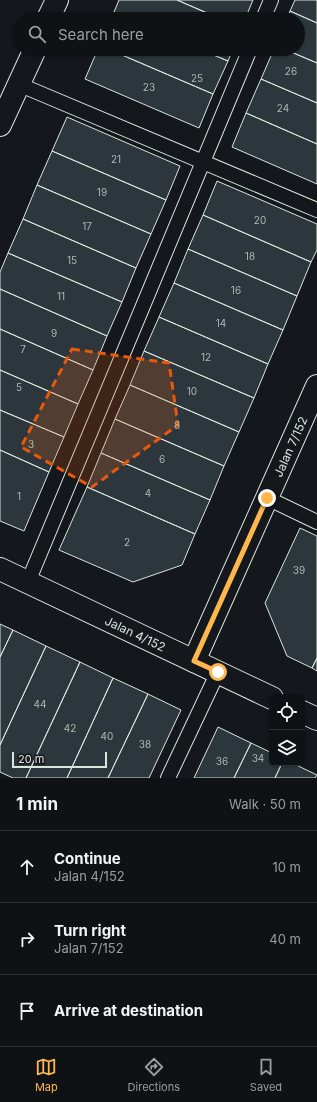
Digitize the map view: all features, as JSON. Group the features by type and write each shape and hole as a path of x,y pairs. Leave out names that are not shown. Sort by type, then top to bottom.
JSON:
{"street":[{"path":"51,12 57,0"},
{"path":"0,125 32,56"},
{"name":"Jalan 7/152","path":"194,661 317,386"},
{"name":"Jalan 4/152","path":"0,569 269,697"},
{"path":"305,713 317,719"}],"lane":[{"path":"266,12 271,0"},
{"path":"28,582 247,56"},
{"path":"18,84 317,210"},
{"path":"267,498 317,522"},
{"path":"168,778 218,672"}],"highlighted area":[{"path":"72,349 169,363 178,425 92,487 21,447"}],"building":[{"path":"119,0 177,0 205,12 114,12"},
{"path":"177,0 253,0 248,12 205,12"},
{"path":"295,0 317,0 317,23 305,18 305,12 290,11"},
{"path":"305,18 317,23 317,63 300,56 305,56"},
{"path":"95,56 124,56 213,94 199,128 85,79"},
{"path":"124,56 216,56 228,61 213,94"},
{"path":"216,56 230,56 228,61"},
{"path":"271,56 300,56 317,63 317,103 261,79"},
{"path":"261,79 317,103 317,144 246,113"},
{"path":"246,113 317,144 317,184 232,147"},
{"path":"67,117 180,166 166,200 52,151"},
{"path":"52,151 166,200 151,234 37,185"},
{"path":"217,181 317,224 317,250 311,262 203,215"},
{"path":"37,185 151,234 136,268 23,219"},
{"path":"203,215 311,262 297,296 188,249"},
{"path":"23,219 136,268 122,302 8,253"},
{"path":"188,249 297,296 283,330 174,283"},
{"path":"8,253 122,302 107,336 0,289 0,272"},
{"path":"174,283 283,330 268,364 159,317"},
{"path":"0,289 107,336 93,370 0,329"},
{"path":"159,317 268,364 254,398 144,351"},
{"path":"0,329 93,370 78,404 0,370"},
{"path":"144,351 254,398 239,432 130,385"},
{"path":"0,370 78,404 64,437 0,410"},
{"path":"130,385 239,432 224,466 115,419"},
{"path":"0,410 64,437 49,472 0,450"},
{"path":"115,419 224,466 210,500 101,453"},
{"path":"0,450 49,472 24,531 0,521"},
{"path":"101,453 210,500 195,534 87,487"},
{"path":"87,487 195,534 182,565 133,582 59,550"},
{"path":"300,528 317,536 317,658 312,668 287,656 265,603"},
{"path":"0,624 13,630 0,657"},
{"path":"13,630 46,646 0,745 0,657"},
{"path":"46,646 80,662 26,778 13,778 0,772 0,745"},
{"path":"317,658 317,671 312,668"},
{"path":"80,662 113,678 67,778 26,778"},
{"path":"113,678 148,694 108,778 67,778"},
{"path":"148,694 181,710 149,778 108,778"},
{"path":"218,727 251,743 234,778 194,778"},
{"path":"251,743 269,752 269,766 281,766 275,778 234,778"},
{"path":"281,766 298,766 317,775 315,778 275,778"}],"route":[{"path":"218,672 194,661 267,498"}]}
